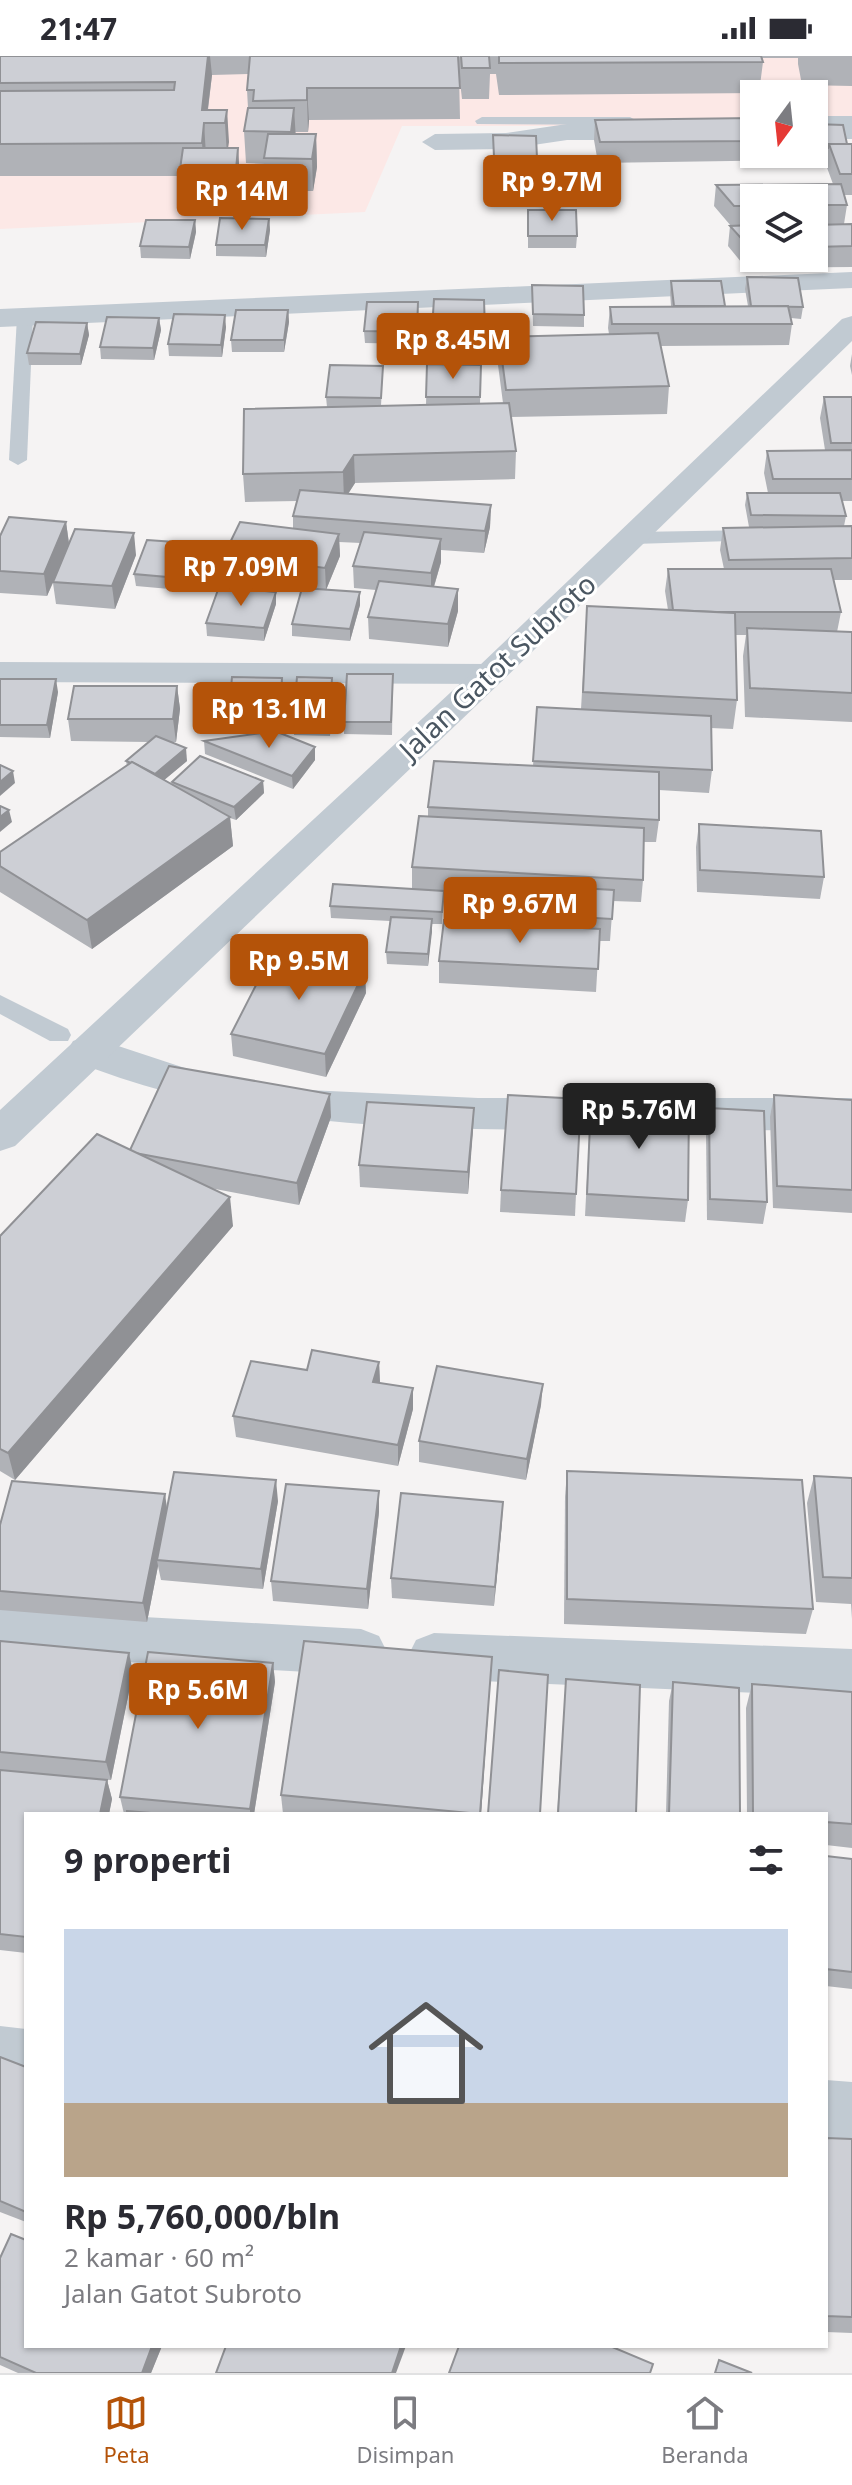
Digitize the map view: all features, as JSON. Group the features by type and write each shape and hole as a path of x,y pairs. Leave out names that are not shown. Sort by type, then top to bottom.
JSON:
{"street":[{"path":"828,131 852,131"},
{"path":"435,142 506,141 567,132 740,132"},
{"path":"12,317 852,280"},
{"name":"Jalan Gatot Subroto","path":"0,1135 76,1044 490,674 852,325"},
{"path":"0,672 490,674"},
{"path":"76,1044 143,1074 177,1084 310,1107 414,1113 852,1114"},
{"path":"0,1632 536,1661 852,1673"},
{"path":"0,2055 24,2058"},
{"path":"828,2110 852,2112"}],"lane":[{"path":"482,121 740,120"},
{"path":"828,120 852,120"},
{"path":"12,317 18,460"},
{"path":"634,538 772,535"},
{"path":"0,1003 76,1044"}],"shaded area":[{"path":"0,56 852,56 852,126 828,126 828,80 740,80 740,126 402,126 365,212 0,229"}],"building":[{"path":"0,56 208,56 202,110 227,110 225,123 204,123 202,143 0,144 0,91 174,90 175,82 0,83"},
{"path":"250,56 458,56 460,88 307,88 307,100 253,101 254,90 247,90"},
{"path":"461,56 489,56 490,68 462,68"},
{"path":"499,56 761,56 763,62 499,63"},
{"path":"248,108 294,108 291,132 244,131"},
{"path":"740,118 740,141 600,142 595,120"},
{"path":"828,124 843,125 847,144 829,144 828,148"},
{"path":"268,134 316,134 312,159 264,158"},
{"path":"493,135 536,136 537,158 546,158 546,172 506,171 507,157 494,157"},
{"path":"829,144 852,144 852,174 840,174"},
{"path":"183,148 238,148 236,169 180,169"},
{"path":"828,184 841,184 847,205 828,205"},
{"path":"716,185 740,185 740,206 734,206"},
{"path":"528,210 576,210 577,236 528,236"},
{"path":"220,218 269,219 265,245 216,245"},
{"path":"146,220 195,220 189,247 140,246"},
{"path":"852,224 852,246 828,247 828,225"},
{"path":"730,226 740,226 740,237"},
{"path":"747,277 798,278 803,307 751,306"},
{"path":"671,281 721,281 725,306 674,306"},
{"path":"532,285 583,286 584,315 533,314"},
{"path":"434,299 484,300 485,330 432,329"},
{"path":"367,302 418,302 417,332 364,331"},
{"path":"788,306 792,324 612,324 610,307"},
{"path":"236,310 288,310 284,340 231,340"},
{"path":"174,314 225,315 221,345 168,344"},
{"path":"107,317 159,318 153,348 100,347"},
{"path":"36,322 87,323 80,354 27,353"},
{"path":"658,333 669,386 506,390 499,337"},
{"path":"427,364 481,365 480,397 426,397"},
{"path":"330,365 383,366 381,398 326,397"},
{"path":"824,397 852,397 852,443 831,443"},
{"path":"509,403 516,451 354,455 343,472 243,474 244,409"},
{"path":"852,450 852,479 773,479 767,451"},
{"path":"300,490 491,505 485,531 293,516"},
{"path":"747,493 840,493 846,516 751,515"},
{"path":"9,517 66,522 44,574 0,571 0,536"},
{"path":"240,522 339,534 325,568 224,555"},
{"path":"852,526 852,558 729,560 723,528"},
{"path":"75,529 134,533 112,586 53,582"},
{"path":"364,532 441,539 431,573 353,566"},
{"path":"147,540 203,544 190,579 134,574"},
{"path":"668,569 831,569 841,612 673,610"},
{"path":"379,581 458,589 448,624 368,617"},
{"path":"219,587 276,592 264,628 206,623"},
{"path":"302,588 360,592 350,629 292,624"},
{"path":"587,606 735,613 737,700 583,692"},
{"path":"747,628 852,632 852,693 750,688"},
{"path":"347,674 393,674 391,722 344,722"},
{"path":"232,677 282,678 279,722 228,721"},
{"path":"297,677 332,678 329,723 293,723"},
{"path":"0,679 56,679 47,725 0,725"},
{"path":"74,686 177,686 173,719 68,719"},
{"path":"537,707 711,716 712,770 533,761"},
{"path":"275,731 315,747 292,776 204,741"},
{"path":"156,736 186,748 155,774 126,761"},
{"path":"200,756 263,781 234,807 172,782"},
{"path":"434,761 659,772 659,820 428,807"},
{"path":"132,762 230,817 87,920 0,866 0,852"},
{"path":"0,765 13,771 0,782"},
{"path":"0,806 9,810 0,817"},
{"path":"419,816 644,828 643,880 412,867"},
{"path":"699,824 821,831 824,877 700,870"},
{"path":"456,881 614,890 612,919 453,910"},
{"path":"333,884 444,891 442,912 330,906"},
{"path":"391,917 432,919 428,954 386,952"},
{"path":"444,920 600,929 598,969 439,961"},
{"path":"274,950 365,970 325,1054 231,1034"},
{"path":"169,1066 330,1094 297,1183 130,1150"},
{"path":"508,1095 581,1099 576,1194 501,1190"},
{"path":"774,1095 852,1100 852,1190 777,1186"},
{"path":"591,1101 689,1107 688,1200 587,1194"},
{"path":"367,1102 474,1108 468,1172 359,1165"},
{"path":"709,1108 764,1111 767,1202 710,1199"},
{"path":"97,1134 230,1197 8,1453 0,1449 0,1236"},
{"path":"312,1350 379,1362 373,1382 413,1388 398,1445 233,1416 251,1361 307,1370"},
{"path":"437,1366 543,1384 527,1459 419,1441"},
{"path":"567,1471 802,1480 813,1609 567,1599"},
{"path":"174,1472 276,1480 261,1569 157,1560"},
{"path":"814,1476 852,1478 852,1578 823,1577"},
{"path":"12,1481 165,1494 143,1603 0,1591 0,1525"},
{"path":"286,1484 379,1491 367,1589 271,1581"},
{"path":"401,1493 503,1502 495,1587 391,1578"},
{"path":"0,1641 129,1653 106,1762 0,1752"},
{"path":"304,1641 492,1657 480,1812 281,1795"},
{"path":"148,1652 273,1663 250,1809 120,1797"},
{"path":"499,1670 548,1675 540,1812 488,1812"},
{"path":"566,1679 640,1685 636,1812 558,1812"},
{"path":"673,1682 739,1688 740,1812 669,1812"},
{"path":"752,1684 852,1692 852,1824 828,1822 828,1812 753,1812"},
{"path":"0,1770 107,1780 100,1812 24,1812 24,1937 0,1934"},
{"path":"828,1856 852,1859 852,1972 828,1969"},
{"path":"0,2057 24,2066 24,2211 0,2201"},
{"path":"828,2138 852,2139 852,2317 828,2316"},
{"path":"11,2234 24,2239 24,2348 151,2348 142,2373 36,2373 0,2357 0,2258"},
{"path":"225,2348 400,2348 392,2373 216,2373"},
{"path":"458,2348 615,2348 653,2364 650,2373 449,2373"},
{"path":"719,2360 752,2373 715,2373"}]}
